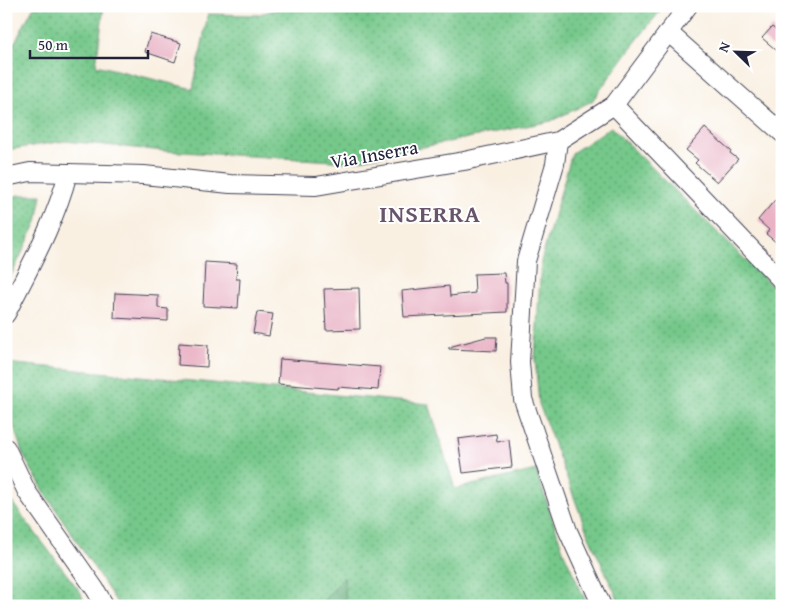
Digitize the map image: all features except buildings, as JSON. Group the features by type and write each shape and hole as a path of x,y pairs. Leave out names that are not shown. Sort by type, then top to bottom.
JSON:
{"street":[{"name":"Via Inserra","path":"6,176 30,172 68,173 144,176 230,184 316,186 464,161 558,141 614,105 688,6"},
{"path":"668,32 782,133"},
{"path":"614,105 782,281"},
{"path":"558,141 555,164 526,261 520,362 522,399 568,530 602,606"},
{"path":"6,314 52,223 63,194 68,173"},
{"path":"6,448 27,492 105,606"}],"green space":[{"path":"34,6 104,6 96,65 193,89 208,14 256,15 289,6 664,6 592,101 551,121 350,162 165,151 65,141 6,150 6,59"},
{"path":"611,127 782,296 782,606 621,606 587,532 539,404 535,359 541,261 572,153"},
{"path":"19,195 42,195 37,222 6,286 6,198"},
{"path":"6,363 429,404 455,489 536,470 564,553 588,606 346,606 344,578 319,606 119,606 47,496 23,455 6,402"},
{"path":"6,491 11,501 81,593 85,606 6,606"},
{"path":"344,577 346,606 319,606"}],"district":[{"name":"INSERRA","path":"430,213"}]}
